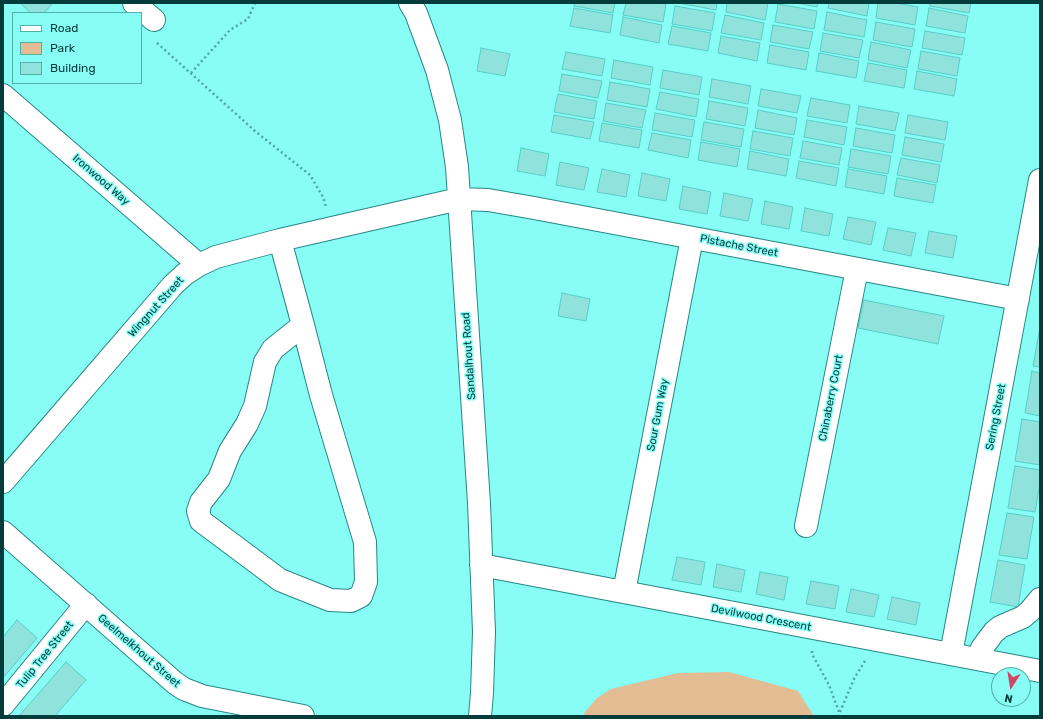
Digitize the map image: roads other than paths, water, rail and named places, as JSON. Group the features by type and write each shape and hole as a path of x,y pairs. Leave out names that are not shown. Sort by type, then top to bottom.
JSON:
{"street":[{"path":"134,3 140,12"},
{"name":"Sandalhout Road","path":"416,6 437,70 450,120 457,167 479,503 484,632 480,716"},
{"path":"142,14 154,31"},
{"name":"Ironwood Way","path":"3,95 199,265"},
{"name":"Sering Street","path":"951,654 1040,180"},
{"name":"Wingnut Street","path":"3,482 173,285 199,265 216,257 280,240 459,199"},
{"name":"Pistache Street","path":"459,199 488,200 1018,299"},
{"name":"Sour Gum Way","path":"624,592 692,238"},
{"path":"280,240 303,325 321,395 365,542 366,582 361,596 352,601 330,600 280,580 201,521 198,510 201,502 219,479 230,451 248,424 255,406 265,362 273,349 303,325"},
{"name":"Chinaberry Court","path":"806,526 857,269"},
{"name":"Geelmelkhout Street","path":"3,532 175,683 184,689 202,696 303,716"},
{"name":"Devilwood Crescent","path":"481,565 1040,671"},
{"path":"979,659 982,648 994,632 1023,617 1040,599"},
{"name":"Tulip Tree Street","path":"3,706 86,604"}]}
